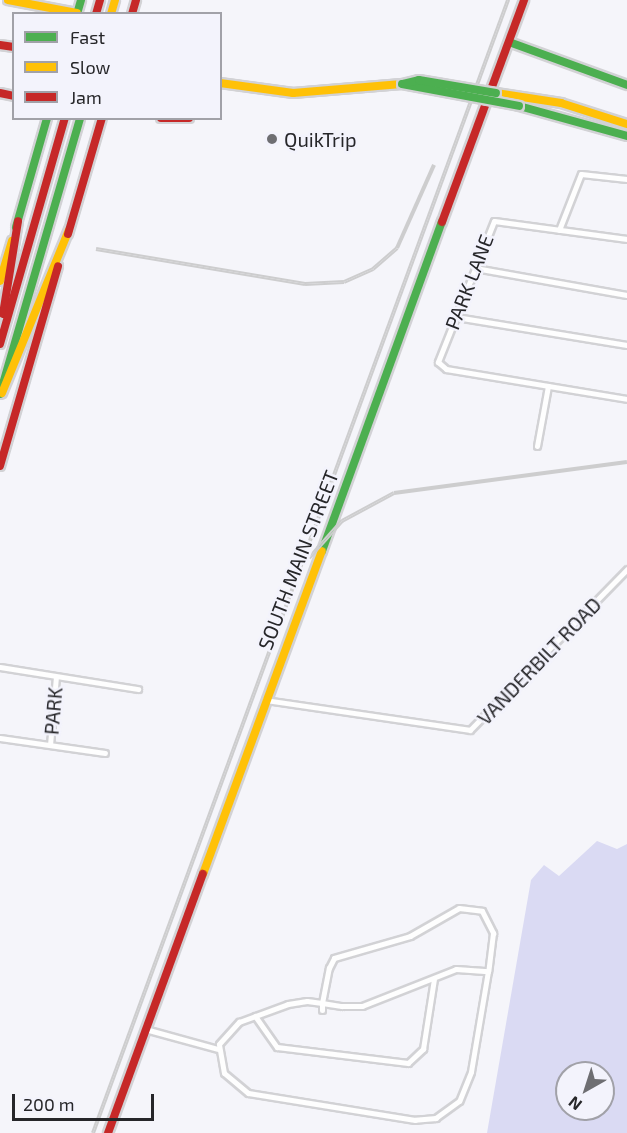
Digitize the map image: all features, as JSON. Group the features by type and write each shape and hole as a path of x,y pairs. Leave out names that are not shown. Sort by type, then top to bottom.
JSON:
{"main road":[{"path":"8,0 72,12"},
{"name":"SOUTH MAIN STREET","path":"108,1133 263,700 524,0"},
{"path":"509,42 627,85"},
{"path":"402,84 419,80 524,97 627,124"},
{"path":"222,82 293,93 392,83 402,84 519,106 627,136"},
{"path":"0,281 46,120"},
{"path":"0,344 64,120"},
{"path":"0,394 79,120"},
{"path":"0,466 101,120"},
{"path":"0,327 18,221"},
{"path":"0,394 9,386 69,230"}],"street":[{"path":"559,230 581,174 627,179"},
{"name":"PARK LANE","path":"627,239 494,221 439,358 441,367 627,399"},
{"path":"475,268 627,295"},
{"path":"456,317 627,345"},
{"path":"537,446 548,386"},
{"name":"VANDERBILT ROAD","path":"263,700 470,730 627,569"},
{"path":"0,667 138,689"},
{"name":"PARK","path":"50,745 56,677"},
{"path":"0,738 105,753"},
{"path":"322,1007 334,958 410,936 466,906 482,910 493,927 488,971 468,1083 459,1101 436,1118 415,1120 248,1093 229,1080 218,1049 228,1031 255,1016 298,1002 322,1007 362,1006 464,967 488,971"},
{"path":"255,1016 277,1047 408,1064 423,1049 434,978"},
{"path":"145,1029 218,1049"}],"shaded area":[{"path":"597,841 617,849 627,844 627,1133 487,1133 531,880 544,865 559,876"}],"railway":[{"path":"93,1133 508,0"},
{"path":"96,249 305,284 344,282 373,269 397,248 434,165"},
{"path":"309,558 342,521 394,493 627,462"}],"traffic: fast":[{"path":"78,12 81,0"},
{"path":"509,42 627,85"},
{"path":"403,84 419,80 496,93"},
{"path":"402,84 519,106"},
{"path":"519,106 627,136"},
{"path":"16,227 46,120"},
{"path":"0,394 79,120"},
{"path":"322,551 442,222"}],"traffic: slow":[{"path":"8,0 72,12"},
{"path":"112,12 115,0"},
{"path":"222,83 293,93 402,84"},
{"path":"496,93 561,103 627,124"},
{"path":"2,393 69,230"},
{"path":"0,281 12,241"},
{"path":"203,874 322,551"}],"traffic: jam":[{"path":"97,12 100,0"},
{"path":"133,12 136,0"},
{"path":"442,222 524,0"},
{"path":"0,45 12,47"},
{"path":"0,93 12,96"},
{"path":"0,344 64,120"},
{"path":"68,234 101,120"},
{"path":"3,314 18,221"},
{"path":"0,466 58,266"},
{"path":"108,1133 203,874"}],"place":[{"name":"QuikTrip","path":"272,139"}]}
